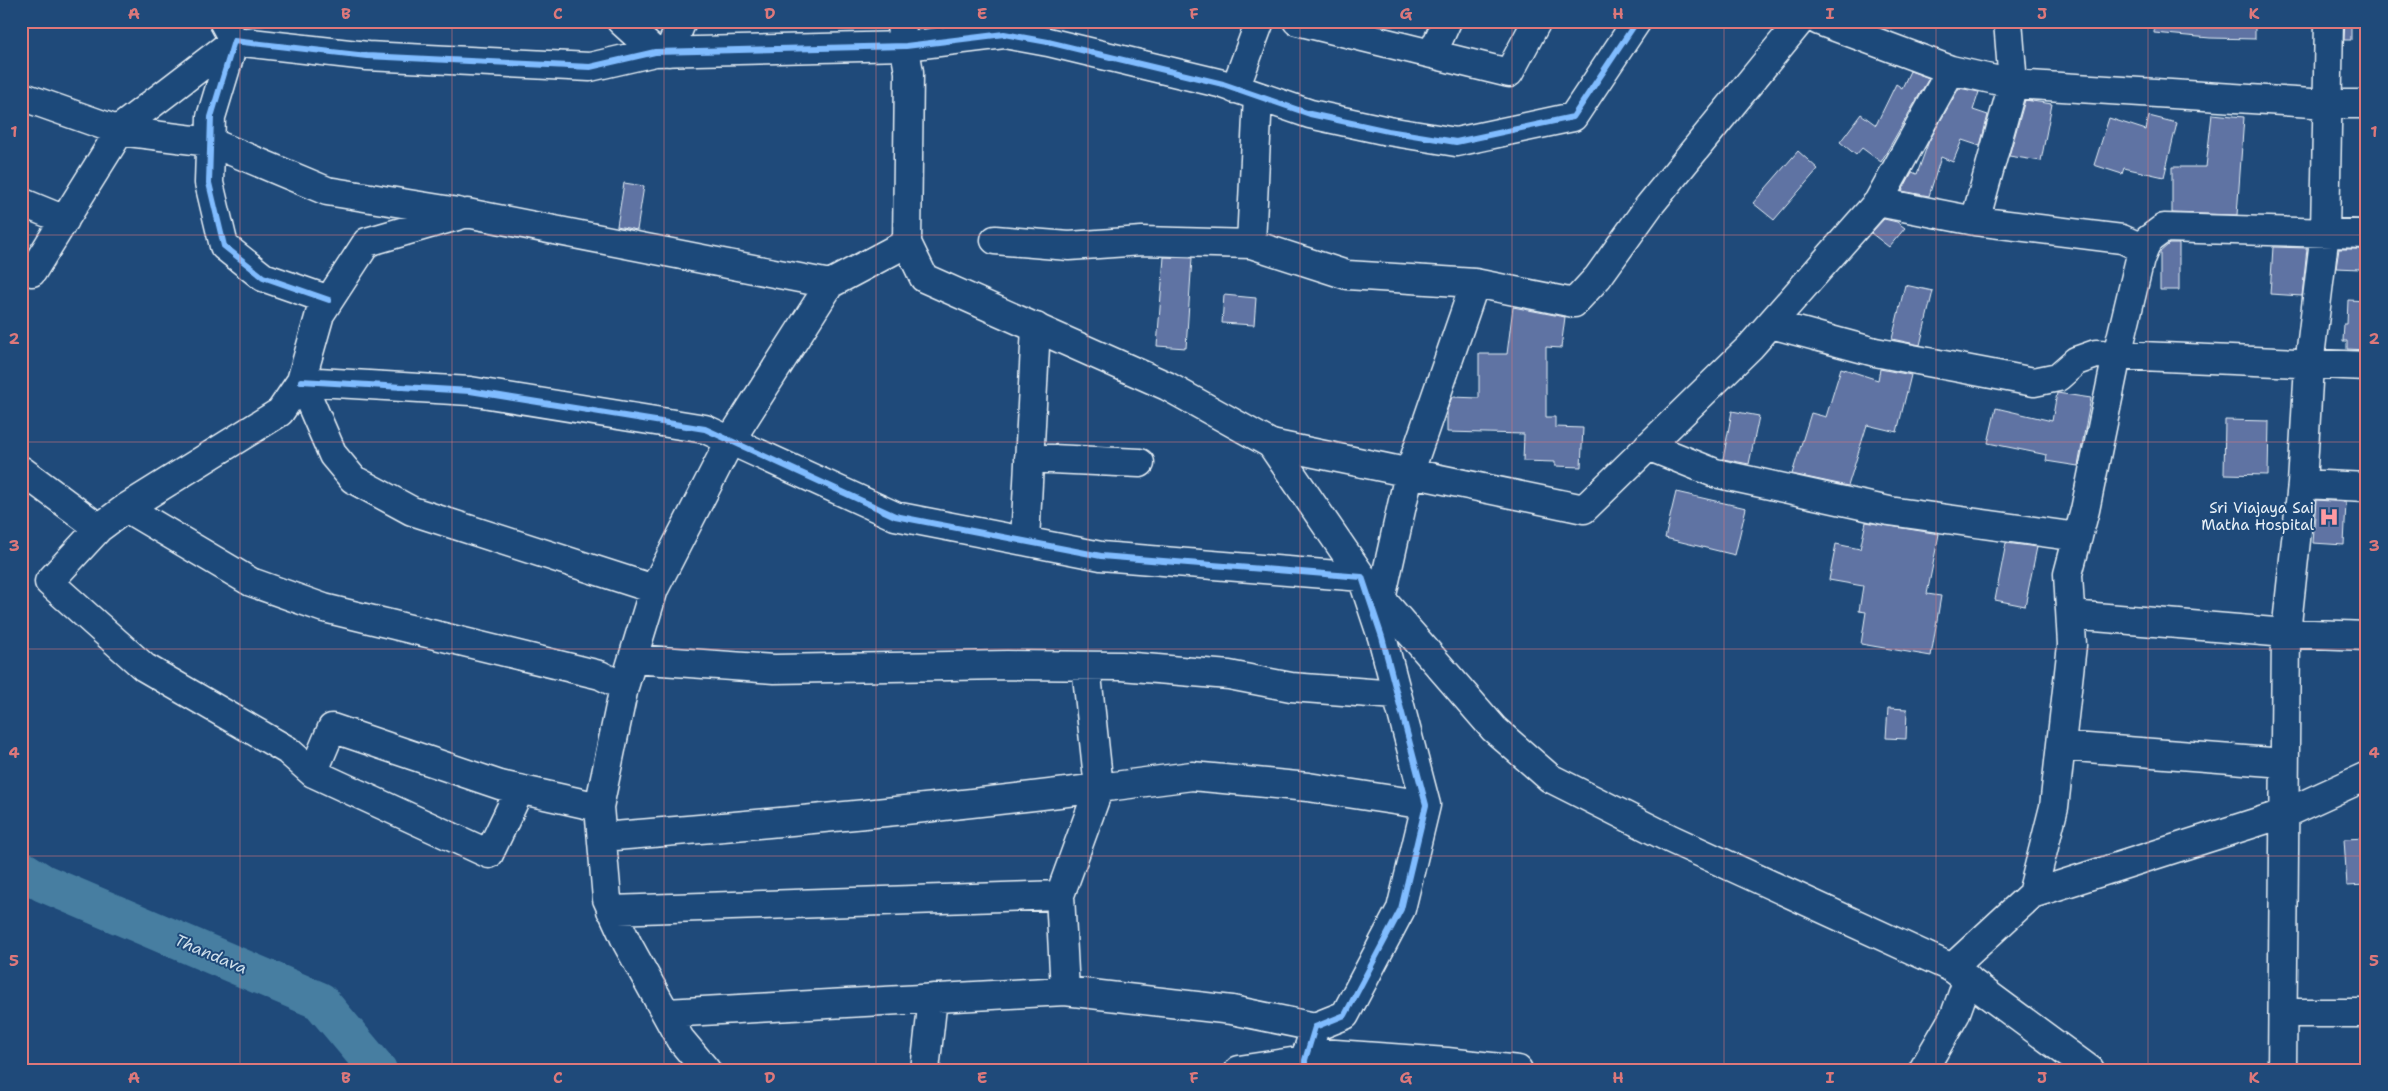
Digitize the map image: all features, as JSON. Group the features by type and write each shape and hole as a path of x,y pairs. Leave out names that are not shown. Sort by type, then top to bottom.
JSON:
{"street":[{"path":"621,21 662,52"},
{"path":"662,52 682,21"},
{"path":"1251,244 1246,92 1260,21"},
{"path":"1297,21 1360,29 1432,54 1509,73 1536,21"},
{"path":"1432,54 1447,21"},
{"path":"229,31 367,56 590,67 662,52 903,34 1004,34 1048,42 1246,92 1310,114 1388,131 1456,142 1573,117 1637,21"},
{"path":"995,240 1069,246 1142,241 1251,244 1347,275 1476,283 1574,303 1598,277 1650,206 1800,21"},
{"path":"1819,21 1951,70 2014,84 2328,104 2367,104"},
{"path":"1975,221 2014,84 2008,21"},
{"path":"2282,1070 2286,813 2284,762 2286,633 2302,484 2309,365 2325,232 2329,21"},
{"path":"21,270 32,272 123,126 229,31"},
{"path":"229,31 211,117 209,183 224,246 263,278 329,300"},
{"path":"903,34 909,72 906,243 924,278 1167,386 1270,444 1584,509 1750,347 1878,202 1951,70"},
{"path":"21,96 120,131 210,142 327,191 467,213 830,284"},
{"path":"21,202 65,220"},
{"path":"1878,202 1975,221 2122,239 2144,249"},
{"path":"467,213 367,242 320,314 301,381 280,412 126,508 99,528 50,582 144,667 287,750 313,772 489,854 520,789"},
{"path":"1923,1070 1955,1015 1960,974 2032,894 2054,807 2061,746 2072,645 2068,574 2078,537 2117,355 2144,249 2148,240 2164,228 2367,234"},
{"path":"706,1070 680,1039 607,899 599,806 624,687 654,589 730,441 830,284 906,243"},
{"path":"1381,599 1409,474 1476,283"},
{"path":"1771,324 1875,352 2034,382 2058,376 2076,361 2096,354 2309,365 2367,366"},
{"path":"1025,541 1036,327"},
{"path":"301,381 470,392 705,428 895,516 1101,556 1362,577"},
{"path":"301,381 333,455 353,480 412,511 654,589"},
{"path":"1270,444 1362,577 1494,728 1550,778 1671,839 1960,974 2090,1070"},
{"path":"1648,446 1715,472 1889,511 2078,537"},
{"path":"1029,458 1140,463"},
{"path":"21,470 99,528"},
{"path":"2302,484 2367,487"},
{"path":"126,508 251,582 324,608 600,674 624,687"},
{"path":"1308,1052 1345,1015 1401,909 1426,805 1382,638 1362,577"},
{"path":"2071,615 2286,633 2367,636"},
{"path":"633,659 774,669 1121,666 1229,674 1291,687 1396,695"},
{"path":"1065,991 1060,894 1099,788 1086,666"},
{"path":"313,772 332,728 500,785 599,806"},
{"path":"2061,746 2284,762"},
{"path":"602,837 783,823 1001,801 1192,776 1308,788 1426,805"},
{"path":"2032,894 2286,813 2367,776"},
{"path":"612,910 1060,894"},
{"path":"666,1013 1065,991 1232,1010 1308,1052"},
{"path":"925,1070 933,998"},
{"path":"2284,1013 2367,1013"},
{"path":"1238,1070 1308,1052 1417,1065 1518,1070"}],"building":[{"path":"2155,21 2255,21 2255,39 2210,38 2154,33"},
{"path":"2345,21 2351,21 2351,40 2344,40"},
{"path":"1910,71 1929,78 1881,162 1862,148 1856,155 1840,142 1861,114 1876,125 1896,84 1902,88"},
{"path":"1959,88 1979,92 1973,110 1988,115 1980,146 1962,140 1953,162 1941,157 1929,196 1902,191 1912,172 1917,174 1929,141"},
{"path":"2025,100 2052,104 2041,161 2009,156"},
{"path":"2212,114 2244,117 2237,215 2172,213 2172,167 2206,167"},
{"path":"2149,116 2177,123 2164,177 2124,168 2122,174 2094,165 2109,118 2146,130"},
{"path":"1798,151 1818,169 1774,220 1753,203"},
{"path":"624,183 644,186 637,230 617,226"},
{"path":"1884,219 1897,222 1905,228 1889,247 1871,233"},
{"path":"2169,244 2179,244 2179,290 2160,290 2160,252"},
{"path":"2273,247 2307,248 2302,296 2270,294"},
{"path":"2339,249 2361,249 2360,269 2336,268"},
{"path":"1164,257 1192,258 1186,348 1157,346"},
{"path":"1905,285 1933,291 1920,345 1892,339"},
{"path":"1224,295 1256,298 1254,325 1222,323"},
{"path":"2348,300 2367,301 2367,350 2347,349 2347,341 2343,341 2344,324 2347,324"},
{"path":"1513,307 1565,317 1561,348 1546,347 1546,417 1555,417 1555,427 1583,428 1581,467 1555,466 1555,462 1523,461 1524,434 1447,432 1447,410 1452,397 1479,398 1479,354 1507,354"},
{"path":"1841,368 1878,380 1880,369 1911,375 1897,432 1867,425 1848,486 1792,474 1811,413 1826,417"},
{"path":"2057,393 2091,398 2078,466 2046,461 2047,455 1988,443 1996,408 2052,421"},
{"path":"1732,411 1759,416 1749,464 1723,459"},
{"path":"2225,420 2269,421 2268,475 2224,474"},
{"path":"1676,492 1746,508 1735,555 1665,538"},
{"path":"2316,500 2346,502 2344,545 2313,543"},
{"path":"1866,522 1939,534 1927,594 1941,596 1931,656 1861,644 1866,612 1859,611 1863,586 1829,580 1836,544 1860,549"},
{"path":"2006,543 2037,547 2025,606 1995,600"},
{"path":"1888,708 1907,709 1906,739 1886,738"},
{"path":"2367,838 2367,885 2347,886 2344,839"}],"waterway":[{"name":"Thandava","path":"21,869 43,883 320,1001 378,1070"}],"cycle path":[{"path":"329,300 263,277 224,246 209,183 211,117 234,41 367,56 590,67 655,52 906,46 1004,34 1048,42 1223,84 1310,114 1388,131 1456,142 1573,117 1637,21"},
{"path":"301,381 470,391 705,429 895,516 1101,556 1362,577 1382,637 1426,805 1401,909 1345,1015 1315,1027 1305,1060 1305,1070"}],"place":[{"name":"Sri Viajaya Sai Matha Hospital","path":"2329,517"}]}
